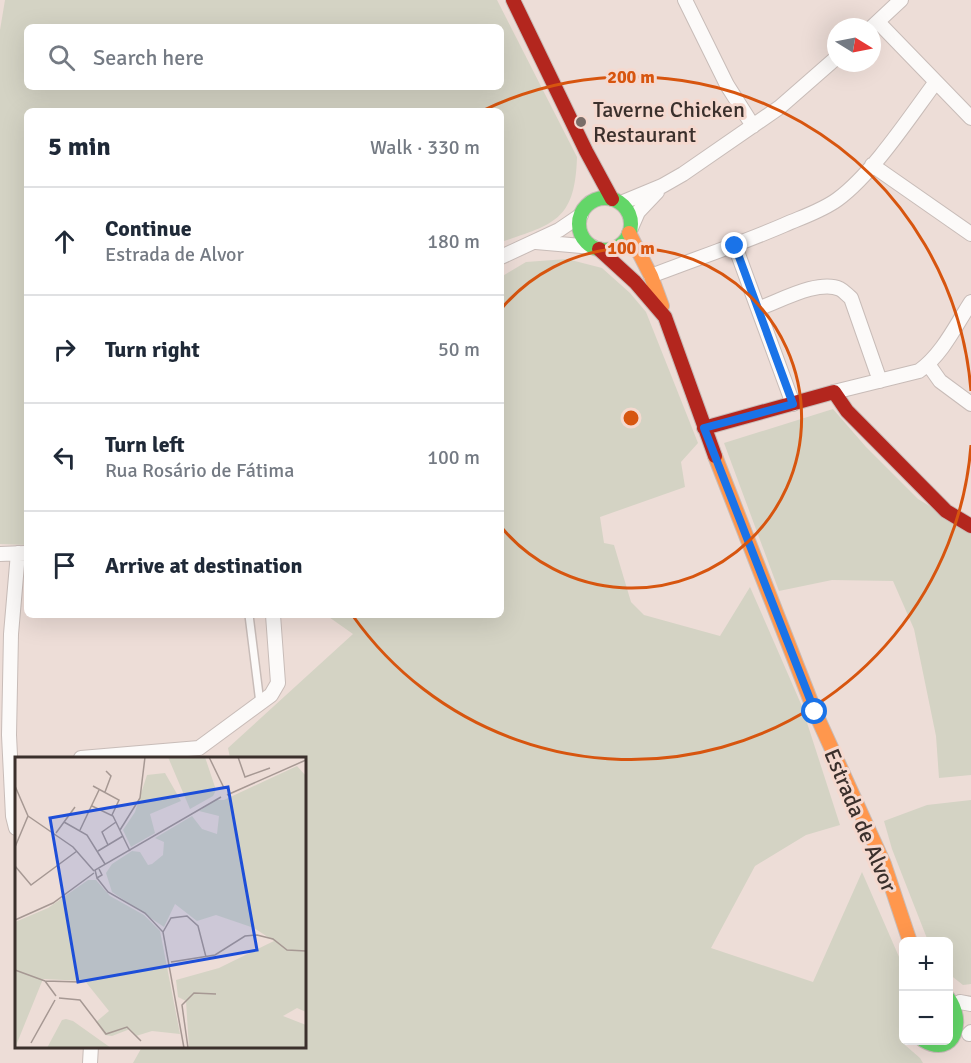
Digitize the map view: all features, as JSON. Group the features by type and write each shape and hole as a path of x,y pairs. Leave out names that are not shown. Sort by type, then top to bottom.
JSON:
{"street":[{"name":"Estrada de Alvor","path":"513,0 586,152 616,201 630,217 630,230 651,276 704,428 815,712 884,864 908,937"},
{"path":"685,0 728,85 753,126"},
{"path":"881,19 901,0"},
{"path":"881,31 971,118"},
{"path":"504,256 559,230 596,200 616,201 662,186 683,174 780,107 827,66"},
{"path":"651,276 735,246 837,201 872,165 935,82"},
{"name":"Estrada de Alvor","path":"586,152 586,188 579,225 582,236 635,282 665,317"},
{"path":"872,165 971,234"},
{"path":"534,241 609,249 620,246 638,212 662,186"},
{"path":"735,246 760,308 793,404"},
{"path":"760,308 818,286 841,289 851,298 880,381"},
{"path":"704,428 919,371 928,364 971,302"},
{"path":"928,364 940,381 971,404"},
{"path":"834,392 847,411 907,473 946,511 971,526"},
{"path":"0,554 22,553 11,634 13,816 15,824"},
{"path":"102,757 199,748 272,695 278,683 273,618"},
{"path":"927,1047 942,1051 957,1050 970,1033 969,1015 960,1002"},
{"path":"90,1063 91,1048"}],"lane":[{"path":"249,618 260,703"}],"shaded area":[{"path":"5,0 497,0 577,157 572,194 566,207 548,224 504,241 504,108 24,108 24,545 0,544 0,30"},
{"path":"567,259 602,268 630,293 646,312 698,443 681,462 685,487 600,517 604,543 614,545 631,602 644,615 720,636 750,587 801,704 840,825 806,835 755,866 711,948 813,982 862,872 899,957 899,1045 905,1045 923,1063 133,1063 141,1048 306,1048 306,757 230,757 228,748 353,634 330,618 504,618 504,275 526,262"},
{"path":"833,409 866,447 918,499 971,531 971,775 939,778 936,736 914,629 893,581 832,580 779,591 724,443"},
{"path":"971,800 971,984 963,985 953,977 953,937 926,937 892,849 884,821 927,805"}],"traffic: fast":[{"path":"605,198 619,202 627,210 631,224 627,238 619,246 605,250 591,246 583,238 579,224 583,210 591,202 605,198"},
{"path":"953,1007 956,1026 953,1035"}],"traffic: slow":[{"path":"629,233 651,276 662,306"},
{"path":"715,456 815,712 884,864 908,937"}],"traffic: jam":[{"path":"513,0 586,151 612,199"},
{"path":"599,249 635,282 665,317 715,456"},
{"path":"704,428 834,392 847,411 946,511 971,526"}],"place":[{"name":"Taverne Chicken Restaurant","path":"581,122"}],"route":[{"path":"735,246 760,308 793,404 704,428 815,712"}]}
